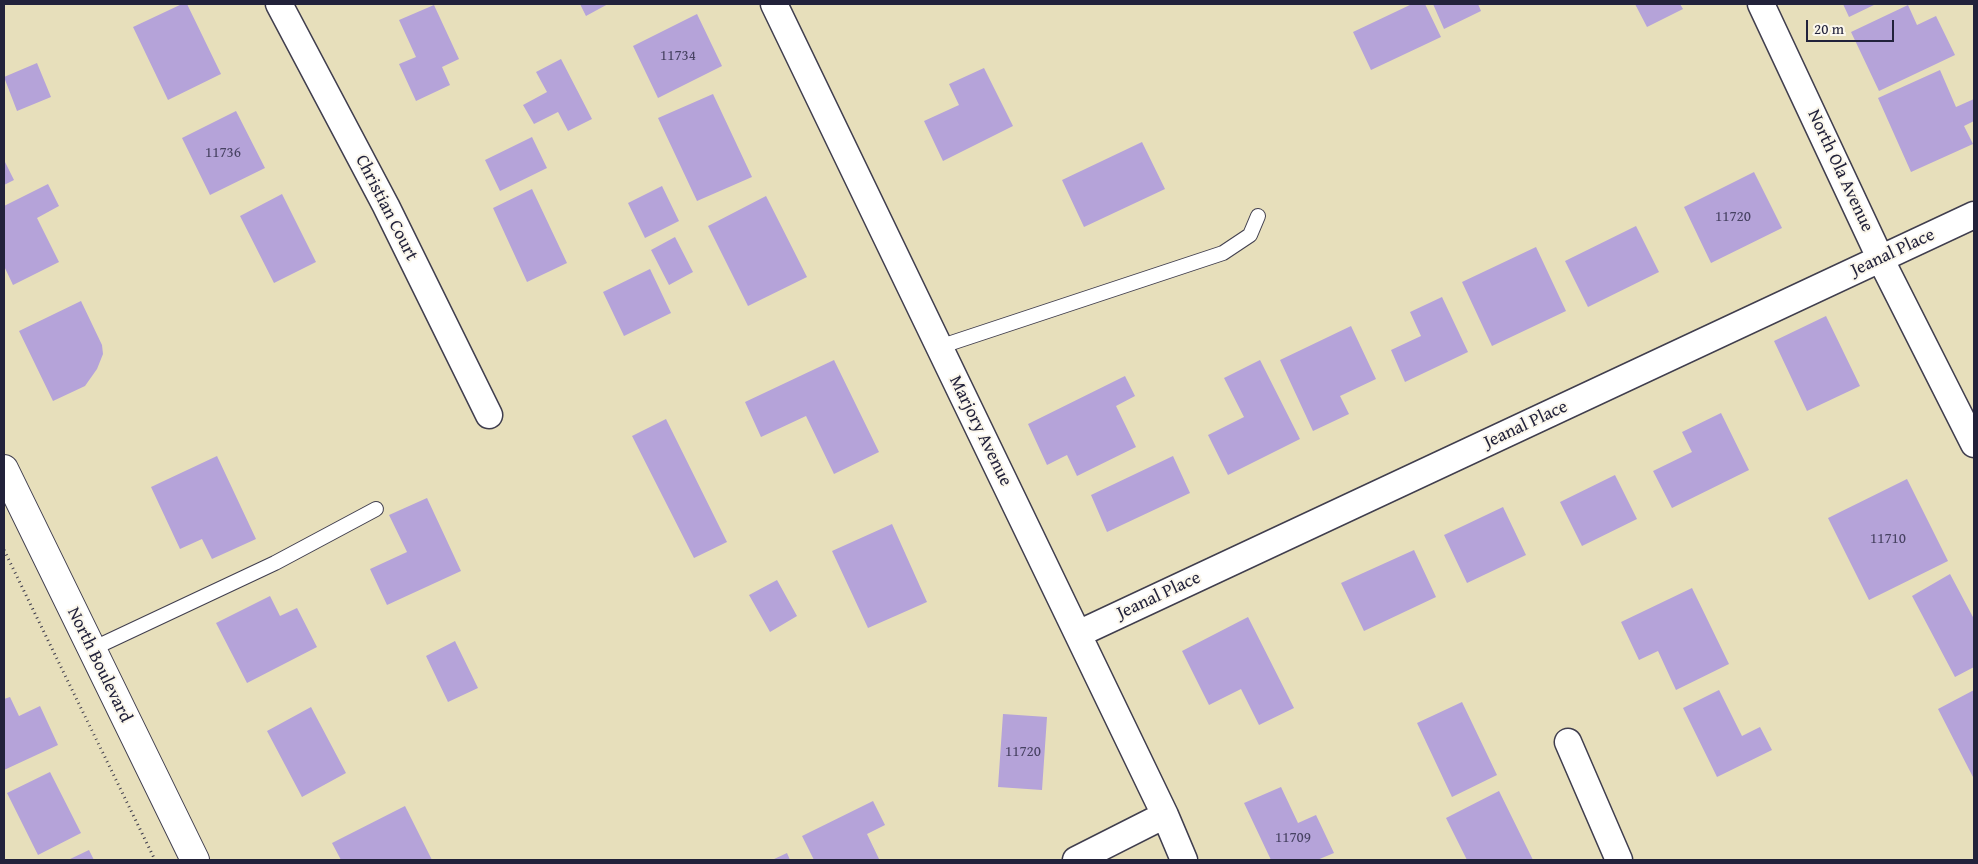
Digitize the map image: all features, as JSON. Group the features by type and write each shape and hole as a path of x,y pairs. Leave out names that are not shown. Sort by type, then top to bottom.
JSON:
{"street":[{"name":"Christian Court","path":"279,4 386,206 489,415"},
{"name":"Marjory Avenue","path":"774,4 1165,815 1184,860"},
{"name":"North Ola Avenue","path":"1761,4 1881,260 1974,444"},
{"name":"Jeanal Place","path":"1078,634 1974,215"},
{"name":"North Boulevard","path":"4,469 195,860"},
{"path":"1568,742 1619,860"},
{"path":"1076,860 1165,815"}],"lane":[{"path":"939,347 1223,254 1250,235 1258,216"},
{"path":"92,649 275,562 376,509"}],"path":[{"path":"4,550 155,860"}],"building":[{"path":"182,4 187,4 221,74 168,100 133,27"},
{"path":"580,4 608,4 586,16"},
{"path":"1412,4 1425,4 1441,37 1371,70 1353,32"},
{"path":"1433,4 1478,4 1481,11 1444,29"},
{"path":"1635,4 1680,4 1683,9 1647,27"},
{"path":"1843,4 1876,4 1849,17"},
{"path":"434,5 459,59 442,67 450,85 416,101 399,64 416,57 399,20"},
{"path":"1908,5 1917,25 1936,16 1955,55 1879,91 1851,32"},
{"path":"697,14 722,66 658,98 633,46"},
{"path":"561,59 592,119 568,131 558,112 534,124 523,105 547,92 536,72"},
{"path":"37,63 51,97 17,111 4,77"},
{"path":"984,68 1013,126 943,161 924,121 959,105 949,84"},
{"path":"1940,70 1956,107 1974,99 1974,121 1964,126 1973,144 1911,172 1878,98"},
{"path":"713,94 752,177 697,201 658,118"},
{"path":"236,111 265,168 210,195 182,138"},
{"path":"532,137 547,168 500,191 485,160"},
{"path":"1142,142 1165,189 1084,227 1062,180"},
{"path":"4,160 14,180 4,185"},
{"path":"1754,172 1782,228 1711,263 1684,207"},
{"path":"48,184 59,206 37,218 59,262 13,285 4,266 4,206"},
{"path":"662,186 679,221 645,238 628,203"},
{"path":"532,189 567,263 527,282 493,208"},
{"path":"282,194 316,262 274,283 240,216"},
{"path":"766,196 807,277 748,306 708,226"},
{"path":"1636,226 1659,272 1588,307 1565,261"},
{"path":"675,237 693,272 669,285 651,250"},
{"path":"1536,247 1566,311 1492,346 1462,282"},
{"path":"650,269 671,313 624,336 603,292"},
{"path":"1442,297 1468,352 1405,382 1391,350 1421,336 1410,312"},
{"path":"81,301 102,345 103,354 97,369 85,386 53,401 19,331"},
{"path":"1826,316 1860,386 1807,411 1774,341"},
{"path":"1351,326 1376,379 1340,396 1349,414 1313,431 1280,360"},
{"path":"834,360 879,452 834,474 806,416 761,437 745,402"},
{"path":"1260,360 1300,439 1228,475 1208,435 1244,417 1224,378"},
{"path":"1125,376 1135,396 1116,406 1136,447 1077,476 1067,455 1047,465 1028,424"},
{"path":"1721,413 1749,470 1672,508 1653,471 1692,452 1682,432"},
{"path":"666,419 727,542 694,558 632,436"},
{"path":"217,456 256,539 212,559 202,539 180,549 151,487"},
{"path":"1173,456 1190,493 1107,532 1091,495"},
{"path":"1615,475 1637,519 1582,546 1560,502"},
{"path":"1907,479 1948,561 1869,600 1828,518"},
{"path":"427,498 461,571 387,605 370,569 407,552 389,515"},
{"path":"1503,507 1526,555 1467,583 1444,535"},
{"path":"892,524 927,602 868,628 832,551"},
{"path":"1414,550 1436,597 1364,631 1341,583"},
{"path":"1950,574 1974,619 1974,667 1955,677 1912,596"},
{"path":"777,580 797,616 770,632 749,595"},
{"path":"1692,588 1729,664 1676,690 1658,651 1639,660 1621,622"},
{"path":"270,596 280,616 297,608 317,647 247,683 216,623"},
{"path":"1248,617 1294,708 1259,725 1241,689 1209,705 1182,651"},
{"path":"455,641 478,688 448,702 426,656"},
{"path":"1719,690 1742,736 1760,727 1772,750 1717,777 1683,708"},
{"path":"1974,690 1974,779 1938,709"},
{"path":"10,697 19,716 40,706 58,745 4,770 4,699"},
{"path":"1462,702 1497,775 1452,797 1417,723"},
{"path":"311,707 346,773 302,797 267,731"},
{"path":"1003,714 1047,717 1042,790 998,787"},
{"path":"50,772 81,833 38,855 7,793"},
{"path":"1281,787 1298,823 1316,815 1334,853 1317,860 1271,860 1244,803"},
{"path":"1499,791 1533,860 1467,860 1446,818"},
{"path":"873,801 885,825 867,834 879,859 814,860 802,836"},
{"path":"405,806 432,860 341,860 332,843"},
{"path":"89,850 94,860 68,860"},
{"path":"787,853 790,860 772,860"}]}
